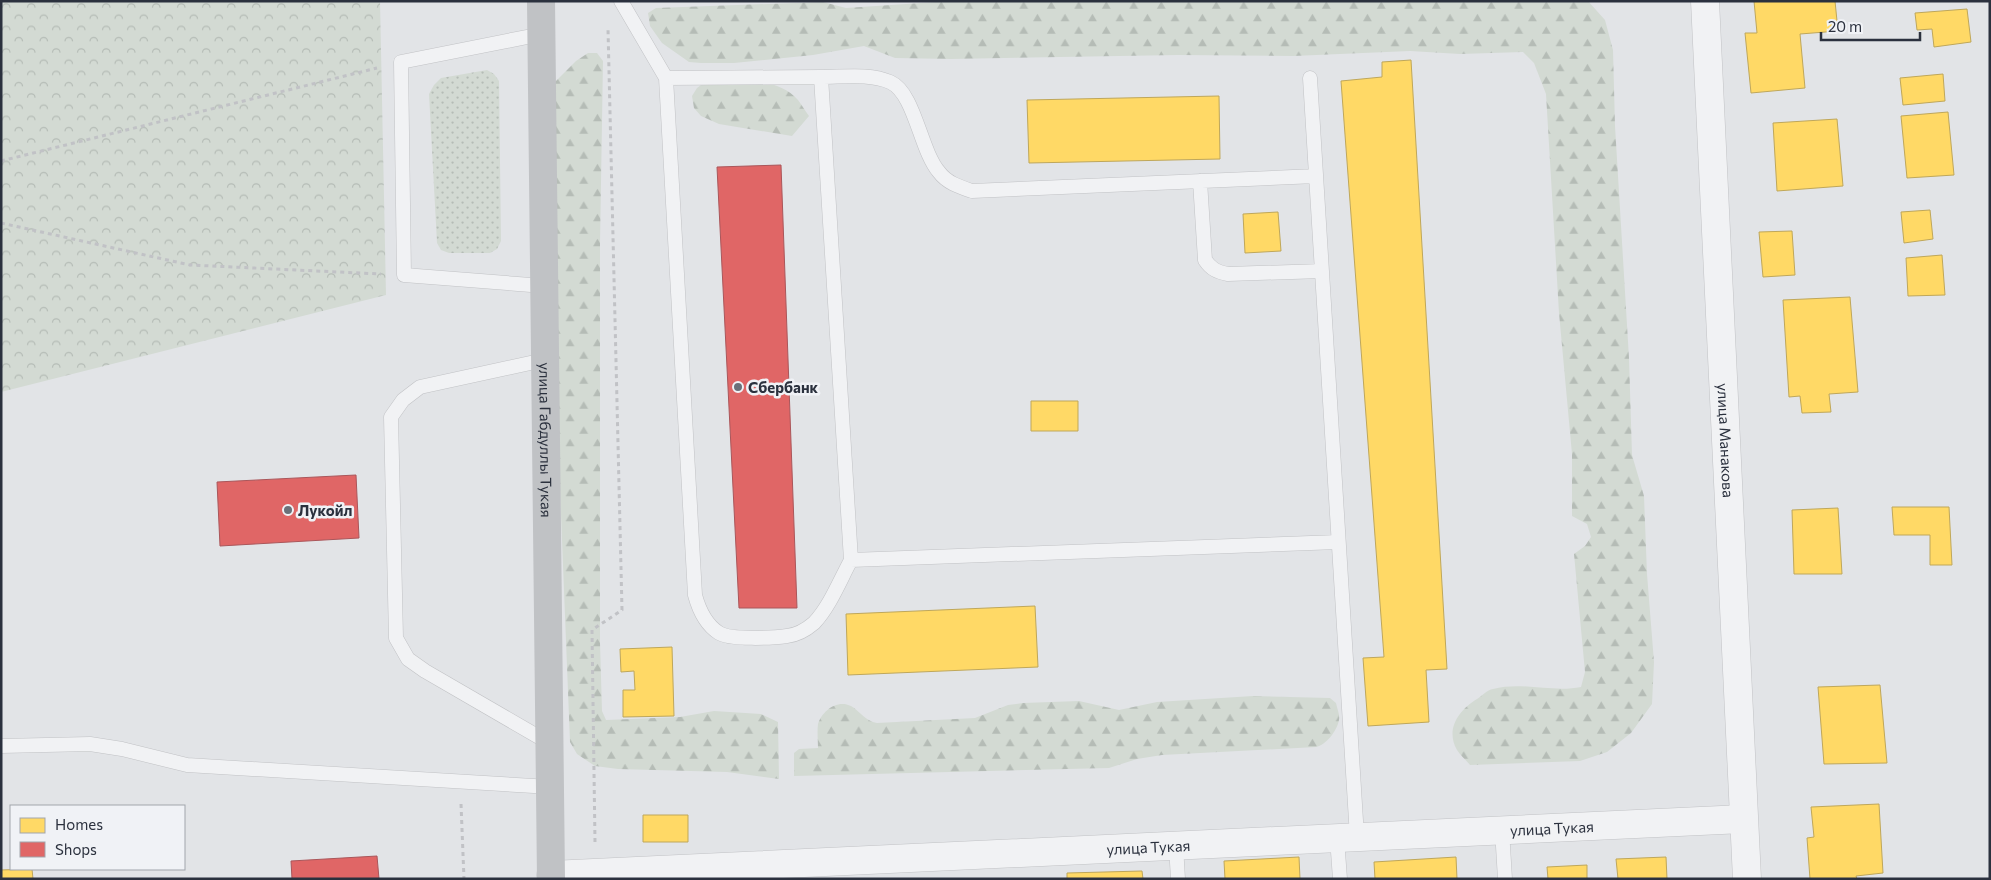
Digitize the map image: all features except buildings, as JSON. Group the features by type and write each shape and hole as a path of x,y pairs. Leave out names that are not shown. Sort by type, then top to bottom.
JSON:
{"street":[{"name":"улица Габдуллы Тукая","path":"542,1 544,360 551,744 551,877"},
{"name":"улица Манакова","path":"1705,1 1747,879"},
{"name":"улица Тукая","path":"551,877 853,866 1176,846 1743,819"}],"lane":[{"path":"621,1 666,78 695,595 700,612 709,625 720,634 735,638 788,636 802,631 814,623 824,610 851,560 821,77"},
{"path":"542,34 401,62 404,275 544,286"},
{"path":"666,78 876,77 892,82 904,93 930,158 939,173 954,185 972,191 1316,176"},
{"path":"1310,78 1338,542 1347,838 1340,879"},
{"path":"1200,181 1205,260 1211,268 1219,273 1228,274 1322,271"},
{"path":"544,360 420,386 403,400 391,417 396,638 408,659 425,671 551,744"},
{"path":"851,560 1338,542"},
{"path":"1,746 90,744 122,749 186,765 551,787"},
{"path":"1502,830 1505,879"},
{"path":"1176,846 1178,879"}],"path":[{"path":"596,874 592,630 622,610 608,21"},
{"path":"1,162 401,62"},
{"path":"1,223 190,265 404,275"},
{"path":"461,803 464,879"}],"green space":[{"path":"1,1 380,1 386,295 1,392"},
{"path":"951,1 1588,1 1605,20 1613,50 1615,126 1629,358 1632,455 1644,496 1647,574 1654,662 1652,704 1631,733 1607,752 1580,761 1470,765 1457,750 1454,742 1453,728 1460,714 1470,703 1489,691 1515,686 1559,689 1581,687 1585,672 1574,554 1585,546 1591,537 1587,524 1572,516 1572,454 1559,313 1546,94 1534,63 1523,52 1460,54 1410,51 1293,56 1178,55 951,59 895,58 864,46 813,55 734,63 701,63 689,62 662,43 650,26 648,13 656,8 823,2 846,8"},
{"path":"588,53 597,53 603,61 600,244 600,643 602,711 606,720 680,717 714,711 761,714 778,722 779,779 727,772 618,769 595,766 577,754 570,742 558,439 552,85 576,61"},
{"path":"487,70 494,74 499,81 501,241 497,249 490,253 449,253 441,250 437,243 429,94 441,78"},
{"path":"709,79 756,81 779,87 789,92 798,100 809,116 792,136 719,124 701,116 694,108 692,96 697,88"},
{"path":"1253,696 1330,698 1336,703 1339,716 1338,724 1327,740 1316,747 1162,755 1137,759 1109,768 794,776 794,753 799,749 818,748 818,724 820,719 835,705 840,704 851,706 866,718 877,723 975,718 1008,705 1023,703 1079,701 1119,710 1157,702"}],"place":[{"name":"Сбербанк","path":"738,387"},
{"name":"Лукойл","path":"288,510"}]}
